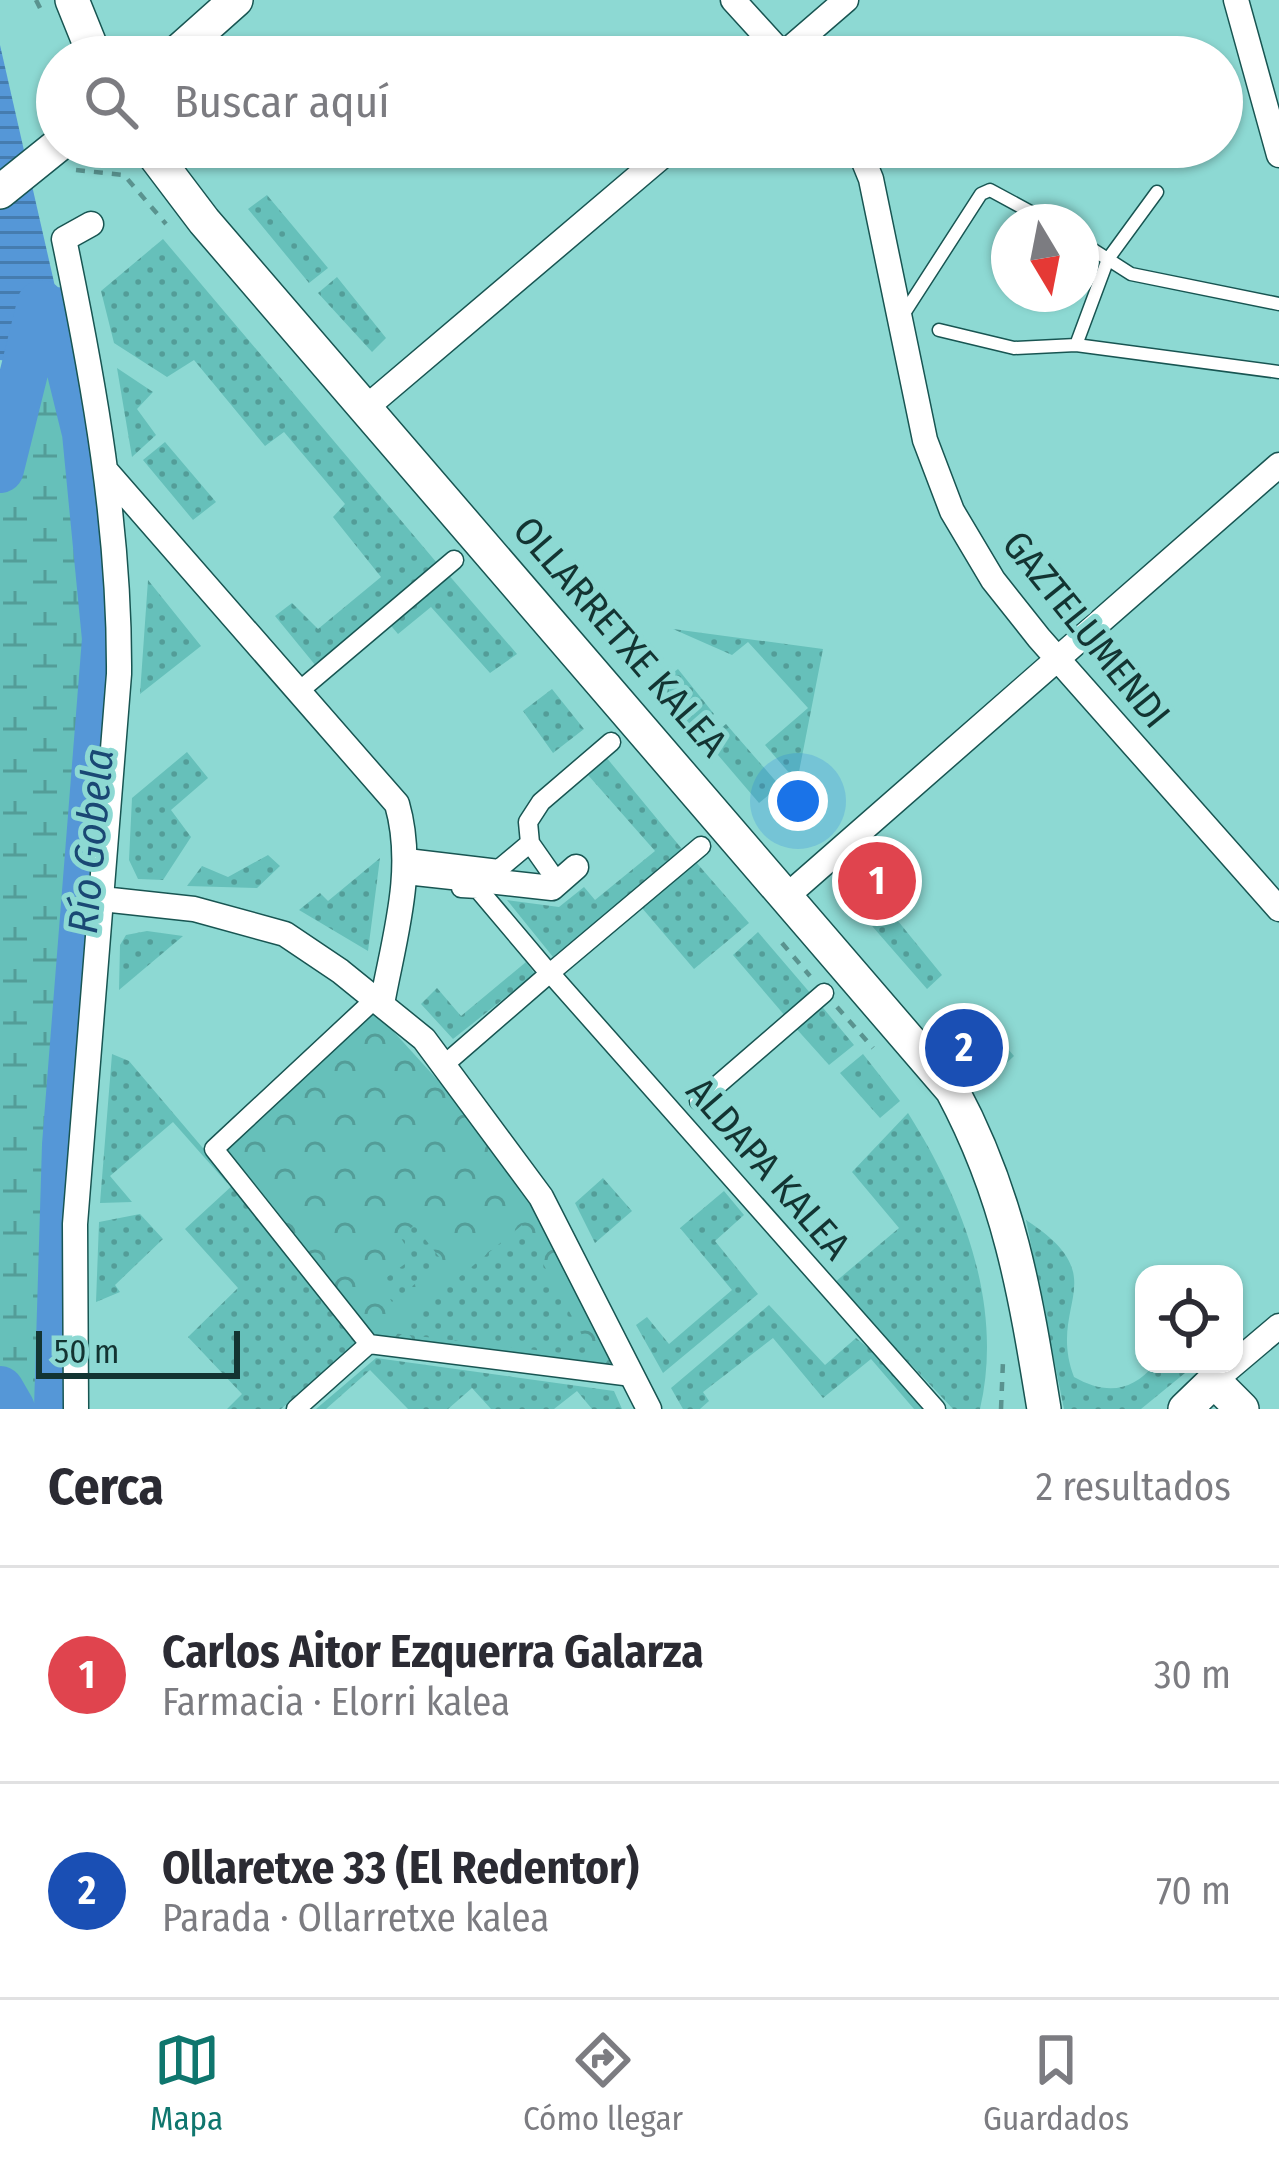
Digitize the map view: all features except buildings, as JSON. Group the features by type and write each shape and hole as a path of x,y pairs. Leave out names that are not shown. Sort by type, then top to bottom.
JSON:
{"street":[{"path":"72,0 87,36"},
{"path":"196,36 236,0"},
{"path":"733,0 765,36"},
{"path":"806,36 846,0"},
{"path":"1236,0 1279,154"},
{"path":"0,192 41,168"},
{"name":"OLLARRETXE KALEA","path":"164,168 204,221 368,406 952,1090 984,1148 1016,1243 1044,1409"},
{"path":"368,406 648,168"},
{"name":"GAZTELUMENDI","path":"867,168 925,440 952,511 993,580 1057,658 1279,909"},
{"path":"76,1409 75,1224 119,674 119,592 106,471 64,239 91,224"},
{"path":"788,895 1279,465"},
{"path":"106,471 397,804 406,871 378,1002 214,1149 369,1345 632,1377"},
{"path":"298,692 454,560"},
{"path":"406,871 552,888 564,870 530,843 527,822 541,802 611,742"},
{"path":"406,871 499,869 530,843"},
{"path":"445,1064 701,847"},
{"name":"ALDAPA KALEA","path":"406,871 478,889 936,1409"},
{"path":"102,899 194,909 285,934 424,1039 541,1198 649,1409"},
{"name":"ALDAPA KALEA","path":"699,1101 824,993"},
{"path":"1185,1409 1279,1326"},
{"path":"296,1409 369,1345"},
{"path":"1214,1381 1242,1409"}],"lane":[{"path":"900,320 981,194 990,190 1020,204"},
{"path":"1076,345 1108,260 1157,192"},
{"path":"1099,254 1130,274 1279,304"},
{"path":"939,330 1014,348 1076,345 1279,371"}],"path":[{"path":"96,168 124,175"},
{"path":"778,938 885,1062"},
{"path":"1001,1342 1001,1409"}],"green space":[{"path":"267,195 328,268 309,283 248,209"},
{"path":"163,239 437,563 316,666 275,616 292,603 318,629 381,577 333,517 345,504 284,432 265,446 194,360 167,377 114,343 101,291"},
{"path":"48,276 86,433 106,639 60,1255 58,1409 11,1409 0,1390 0,469"},
{"path":"337,277 386,338 372,352 318,293"},
{"path":"117,368 153,392 137,409 156,435 132,457"},
{"path":"165,442 216,502 193,520 143,460"},
{"path":"447,573 517,654 490,673 431,607 398,634 387,621"},
{"path":"148,580 201,646 140,694"},
{"path":"673,629 823,649 797,782 765,745 808,708 748,642 732,655"},
{"path":"678,669 714,714 693,731 657,685"},
{"path":"552,689 584,729 553,753 523,711"},
{"path":"726,724 780,786 759,803 706,741"},
{"path":"187,752 208,778 171,810 191,837 163,880 138,879 129,860 132,798"},
{"path":"606,757 682,849 553,957 507,900 559,907 584,887 595,900 655,851 588,775"},
{"path":"268,855 280,866 257,888 187,886 202,866 228,877"},
{"path":"380,858 368,951 299,910 320,893 328,901"},
{"path":"695,861 749,923 694,969 642,908"},
{"path":"871,888 942,975 927,989 852,903"},
{"path":"147,931 183,936 119,990 120,945 126,935"},
{"path":"758,932 811,994 786,1017 733,955"},
{"path":"526,962 535,974 453,1039 421,1004 437,988 461,1016"},
{"path":"365,1000 443,1086 538,1212 623,1380 369,1344 207,1146"},
{"path":"819,1003 854,1045 829,1065 793,1025"},
{"path":"975,1011 1014,1056 996,1073 955,1027"},
{"path":"112,1054 129,1061 230,1180 227,1183 173,1122 110,1176 132,1202 100,1203"},
{"path":"863,1054 900,1101 880,1118 840,1073"},
{"path":"908,1113 946,1181 974,1255 987,1332 980,1409 953,1409 834,1283 899,1228 852,1172"},
{"path":"603,1178 632,1211 595,1243 575,1203"},
{"path":"234,1184 359,1343 281,1409 227,1409 242,1394 188,1337 238,1288 185,1229"},
{"path":"724,1191 744,1215 715,1241 758,1294 663,1373 636,1325 647,1317 669,1344 732,1290 680,1228"},
{"path":"140,1214 163,1239 115,1285 120,1292 96,1302 99,1222"},
{"path":"1026,1220 1053,1241 1068,1259 1074,1276 1067,1330 1074,1377 1118,1388 1146,1373 1185,1373 1141,1409 1064,1409"},
{"path":"414,1225 443,1262 392,1302 379,1283 413,1258 401,1238"},
{"path":"522,1225 594,1357 392,1333"},
{"path":"769,1305 825,1365 856,1338 894,1369 928,1409 914,1409 871,1359 823,1398 773,1338 703,1392 709,1401 700,1409 683,1409 671,1388"},
{"path":"376,1358 614,1391 622,1409 592,1409 577,1391 554,1409 491,1409 472,1388 448,1409 408,1409 370,1370 326,1409 316,1409"}],"shaded area":[{"path":"0,45 74,370 0,360"}],"waterway":[{"name":"Río Gobela","path":"0,469 41,304"},
{"name":"Río Gobela","path":"56,311 86,433 106,639 66,1145 58,1409"},
{"path":"0,1390 11,1409"}],"place":[{"name":"Carlos Aitor Ezquerra Galarza","path":"877,881"},
{"name":"Ollaretxe 33 (El Redentor)","path":"964,1048"}]}
